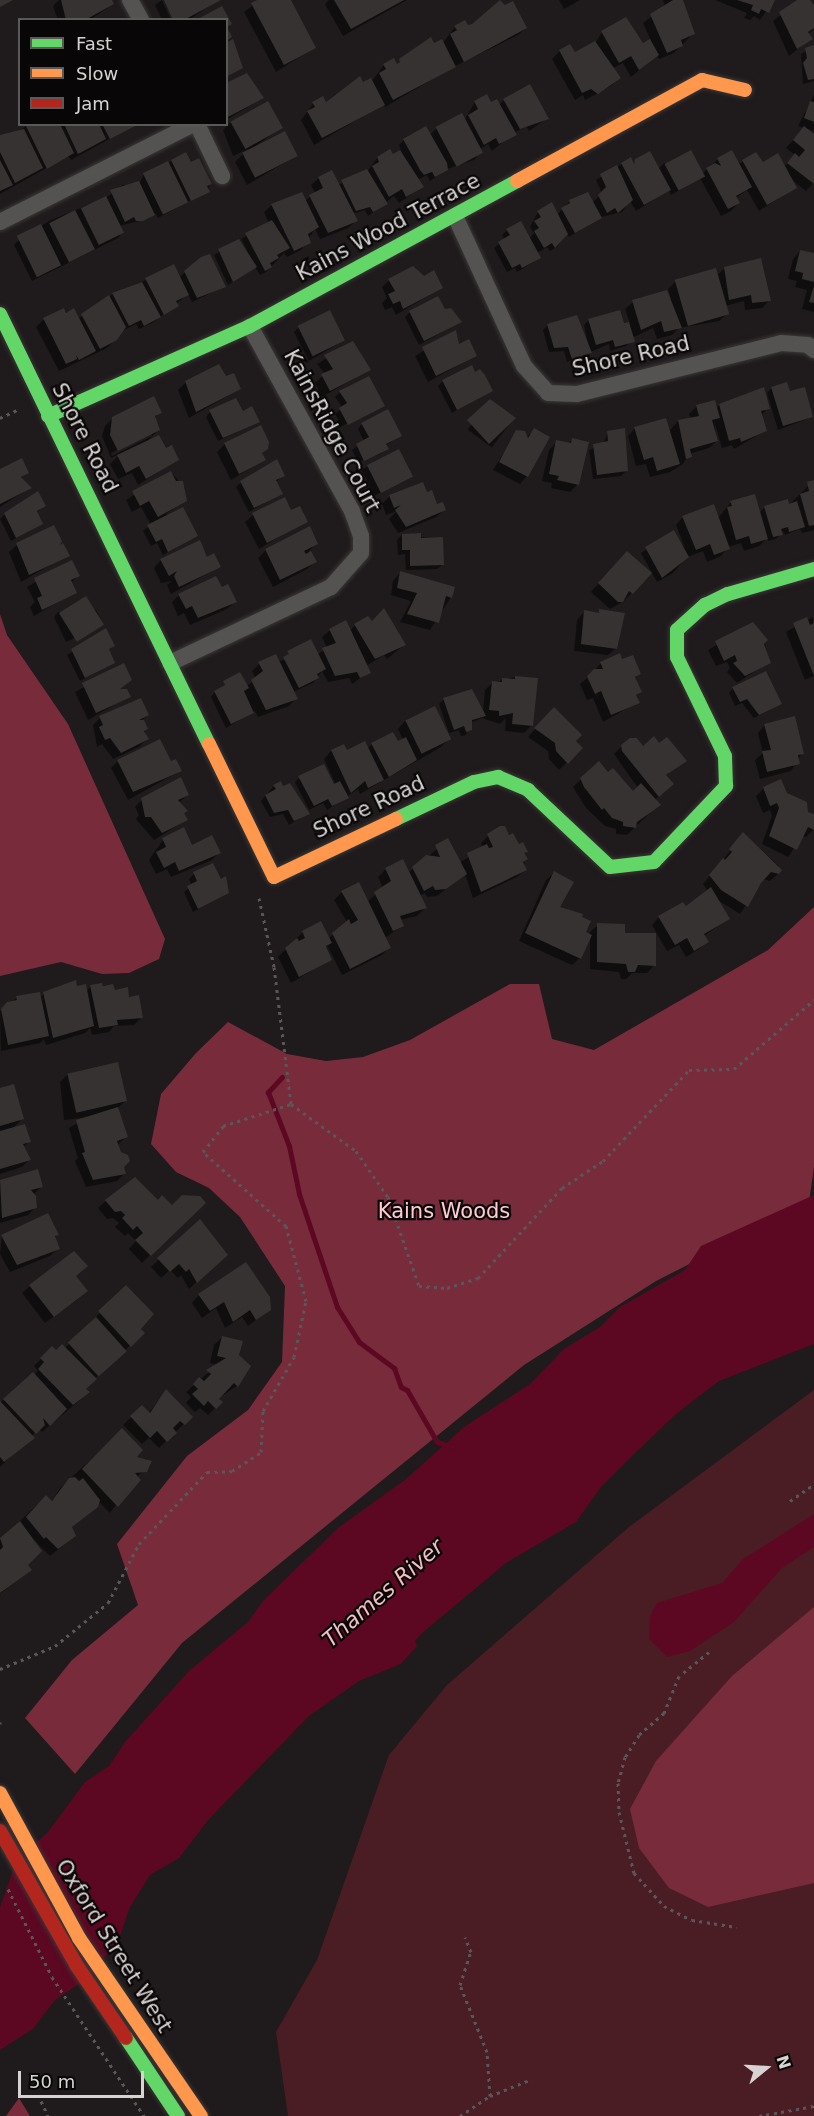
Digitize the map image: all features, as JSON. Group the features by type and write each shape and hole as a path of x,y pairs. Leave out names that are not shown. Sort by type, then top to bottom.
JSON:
{"street":[{"path":"130,0 140,18"},
{"name":"Kains Wood Terrace","path":"48,417 250,326 702,80 745,90"},
{"path":"0,222 191,126"},
{"path":"196,126 222,176"},
{"name":"Shore Road","path":"455,216 524,366 548,393 577,394 781,342 808,345 814,350"},
{"name":"Shore Road","path":"0,314 48,417 274,877 474,782 498,777 528,790 610,867 654,862 726,786 725,756 677,657 677,630 705,605 728,594 814,569"},
{"name":"KainsRidge Court","path":"170,663 331,586 361,554 362,537 352,511 250,326"},
{"name":"Oxford Street West","path":"0,1793 79,1938 201,2116"},
{"name":"Oxford Street West","path":"0,1831 77,1966 178,2116"}],"path":[{"path":"0,418 19,409"},
{"path":"259,898 274,967 291,1104 356,1151 388,1197 419,1286 447,1288 478,1278 562,1188 603,1161 690,1070 734,1069 814,1000"},
{"path":"2,1668 55,1646 108,1603 139,1544 207,1472 232,1471 261,1452 263,1411 294,1356 306,1301 286,1226 203,1152 223,1126 291,1104"},
{"path":"790,1501 814,1484"},
{"path":"709,1652 679,1676 664,1713 639,1735 625,1757 618,1783 619,1812 634,1873 664,1906 692,1920 736,1927"},
{"path":"5,1884 52,1977 144,2116"},
{"path":"465,1937 471,1952 460,1985 487,2052 490,2096"},
{"path":"460,2116 490,2096 532,2079"},
{"path":"41,2101 48,2116"},
{"path":"759,2116 814,2106"}],"shaded area":[{"path":"814,1390 814,2116 288,2116 276,2032 317,1960 389,1755 447,1685 629,1527"}],"green space":[{"path":"0,614 7,635 68,724 165,939 159,959 129,973 102,974 61,962 0,976"},
{"name":"Kains Woods","path":"814,907 814,1167 808,1209 784,1216 656,1281 524,1365 182,1643 75,1774 25,1718 72,1660 138,1605 117,1544 187,1456 248,1410 282,1362 285,1286 240,1217 209,1188 176,1172 151,1144 161,1094 196,1053 228,1022 287,1054 326,1061 363,1057 410,1040 510,984 539,984 552,1039 594,1050 768,950"},
{"path":"814,1607 814,1883 708,1907 669,1888 639,1848 630,1809 656,1761 732,1676"},
{"path":"19,2098 30,2116 6,2116"}],"water":[{"name":"Thames River","path":"814,1195 814,1344 719,1381 676,1414 629,1459 601,1487 576,1522 506,1563 421,1634 415,1641 417,1646 401,1664 359,1681 309,1716 209,1819 179,1858 150,1875 129,1909 120,1936 92,1975 55,2000 33,2029 0,2050 0,1907 17,1860 48,1832 85,1782 109,1766 125,1742 190,1670 248,1622 263,1601 338,1528 406,1479 464,1427 530,1384 564,1349 600,1327 620,1307 685,1270 701,1246"},
{"path":"814,1514 814,1547 782,1568 734,1622 690,1651 667,1657 649,1639 650,1616 657,1603 722,1583 743,1559"}],"building":[{"path":"0,0 13,0 0,7"},
{"path":"61,0 112,0 114,4 89,18 66,18"},
{"path":"164,0 221,0 188,18 172,18"},
{"path":"257,0 291,0 316,48 284,65 251,3"},
{"path":"334,0 404,0 351,29"},
{"path":"500,0 505,5 513,1 527,28 464,62 450,34 457,30 454,26 465,20 468,25 472,24"},
{"path":"673,0 683,0 695,34 681,40 683,46 667,53 650,14"},
{"path":"737,0 775,0 769,13 761,9 759,14 751,10 753,5"},
{"path":"797,0 810,0 814,5 814,28 808,32 813,39 797,49 779,12"},
{"path":"222,6 232,24 228,26 228,18 200,18"},
{"path":"626,17 643,43 650,39 659,55 639,70 631,56 619,63 601,31"},
{"path":"431,37 434,43 442,39 456,67 393,100 379,73 386,69 383,64 394,58 397,64 400,62 399,59"},
{"path":"233,39 243,68 228,76 228,42"},
{"path":"595,41 621,78 598,94 591,89 582,93 559,50 570,44 575,52"},
{"path":"814,45 814,79 808,80 803,63 807,58 805,48"},
{"path":"247,73 264,98 228,117 228,82"},
{"path":"360,76 363,82 371,78 385,105 322,138 307,111 315,107 312,102 323,96 326,102"},
{"path":"530,84 549,119 520,129 503,99"},
{"path":"487,94 491,102 497,99 517,135 499,144 496,138 484,145 468,115 478,109 474,101"},
{"path":"268,101 283,128 245,149 230,122"},
{"path":"810,101 814,102 814,122 804,118"},
{"path":"462,113 483,153 457,167 436,127"},
{"path":"26,126 61,126 74,153 47,169"},
{"path":"65,126 100,126 106,139 78,154"},
{"path":"103,126 135,126 110,139"},
{"path":"426,126 447,163 448,170 435,177 432,172 424,175 403,139"},
{"path":"804,126 814,134 814,184 787,163 795,153 799,157 805,150 793,140"},
{"path":"24,129 43,168 15,183 0,152 0,135"},
{"path":"285,131 298,156 255,178 242,153"},
{"path":"390,149 393,154 400,150 424,187 406,197 402,189 389,197 372,166 379,162 377,157"},
{"path":"691,150 705,176 679,191 665,164"},
{"path":"732,150 752,187 736,196 740,203 728,209 706,168 715,163 721,166 717,158"},
{"path":"650,151 671,190 644,205 621,163 631,157 634,164 635,159"},
{"path":"186,152 191,162 199,158 212,184 207,186 210,192 191,201 171,160"},
{"path":"756,152 763,162 778,153 797,188 767,205 742,160"},
{"path":"0,160 13,185 0,191"},
{"path":"168,161 188,202 163,215 143,173"},
{"path":"617,165 633,200 618,213 615,208 607,213 598,195 606,187 600,174"},
{"path":"367,169 388,204 373,212 370,207 356,211 341,180"},
{"path":"332,170 358,221 328,233 309,195 323,188 318,177"},
{"path":"139,181 155,215 143,221 136,221 134,217 125,222 110,190"},
{"path":"302,192 319,227 308,234 311,243 294,251 271,204"},
{"path":"588,192 602,218 575,233 561,208 570,203 569,200"},
{"path":"106,196 124,233 99,245 81,208"},
{"path":"552,202 568,234 555,248 552,243 544,248 534,231 539,228 534,221 541,217 537,211"},
{"path":"75,210 95,249 69,262 49,223"},
{"path":"272,220 290,248 277,255 279,258 270,263 272,267 265,271 245,233"},
{"path":"521,221 541,258 522,268 520,264 512,268 498,242 510,235 506,229"},
{"path":"41,224 61,265 37,277 17,236"},
{"path":"239,239 257,267 233,282 218,249"},
{"path":"800,250 814,253 814,282 802,279 803,273 795,271"},
{"path":"210,254 226,287 197,298 184,271 201,257"},
{"path":"761,258 771,301 752,303 751,295 729,300 724,267"},
{"path":"174,264 189,295 176,301 179,306 164,315 145,278"},
{"path":"413,266 424,276 434,270 443,288 403,309 400,301 393,304 388,294 395,291 388,279"},
{"path":"716,268 729,314 688,326 675,280"},
{"path":"142,282 161,317 144,326 141,320 129,326 112,293"},
{"path":"814,286 814,303 809,302"},
{"path":"667,290 682,328 664,332 661,321 641,330 632,300"},
{"path":"109,295 126,327 117,340 100,349 81,314"},
{"path":"438,296 445,309 451,308 462,322 424,341 409,311"},
{"path":"64,308 66,313 74,308 96,351 79,360 76,355 77,359 66,364 43,318"},
{"path":"330,310 345,341 313,356 298,326"},
{"path":"620,310 624,323 629,322 635,342 615,347 613,340 596,345 588,319"},
{"path":"577,315 592,353 572,359 568,347 554,348 547,324"},
{"path":"456,330 459,344 469,339 477,356 436,376 422,347"},
{"path":"353,341 371,370 330,391 321,374 333,369 324,355"},
{"path":"219,364 226,376 234,373 241,389 196,412 185,381"},
{"path":"472,365 475,372 480,369 485,375 493,391 457,410 442,380"},
{"path":"369,376 385,406 348,425 339,408 347,403 339,391"},
{"path":"787,382 790,391 805,387 813,417 783,426 771,387"},
{"path":"764,387 770,409 761,411 767,431 741,442 740,438 729,441 719,404"},
{"path":"154,396 162,413 155,416 160,430 118,451 110,435 112,417"},
{"path":"236,398 243,411 252,406 260,422 223,438 209,410"},
{"path":"490,399 516,418 489,444 467,420"},
{"path":"715,400 720,418 712,420 718,441 690,449 692,457 686,459 678,420 699,416 696,405"},
{"path":"388,409 402,436 386,444 389,449 364,461 356,444 369,437 361,423"},
{"path":"666,418 680,464 657,471 653,457 644,460 634,427"},
{"path":"261,425 269,442 268,449 262,453 266,460 239,474 224,443"},
{"path":"534,428 550,437 528,477 499,462 516,430 525,431 528,438"},
{"path":"625,428 628,471 597,475 593,444 608,441 607,431"},
{"path":"159,435 166,448 172,445 179,460 146,479 139,466 126,473 117,455"},
{"path":"572,438 589,442 579,485 557,480 559,476 549,474 556,440 571,443"},
{"path":"399,449 413,477 381,493 367,465"},
{"path":"22,458 29,473 21,477 32,488 0,504 0,469"},
{"path":"277,459 285,476 276,480 283,494 254,508 240,481"},
{"path":"171,471 176,481 183,481 187,501 158,517 149,501 140,506 132,491"},
{"path":"814,480 814,525 809,526 800,494 809,491 807,482"},
{"path":"423,482 427,492 432,490 437,504 443,502 446,510 406,527 395,510 401,505 394,508 389,495"},
{"path":"38,491 46,506 37,511 43,524 16,538 4,513"},
{"path":"755,494 768,539 751,544 749,536 736,540 727,507 732,506 730,501"},
{"path":"285,497 291,510 300,506 308,522 267,543 252,513"},
{"path":"788,499 789,504 797,501 805,527 789,532 788,527 781,529 783,535 773,537 764,506"},
{"path":"714,504 730,549 714,555 710,544 696,550 682,516"},
{"path":"183,507 198,536 168,552 162,539 156,542 147,525"},
{"path":"54,525 62,541 60,545 63,543 70,556 29,575 16,543"},
{"path":"310,526 318,544 304,551 306,554 311,551 317,562 280,580 265,549"},
{"path":"674,530 689,557 662,578 645,547"},
{"path":"421,533 421,538 443,537 444,565 410,566 410,550 402,550 402,534"},
{"path":"200,540 207,557 214,553 221,567 179,587 174,576 177,571 169,576 160,559"},
{"path":"627,551 652,573 633,594 629,591 623,602 618,602 598,583"},
{"path":"72,560 80,576 71,580 77,593 42,610 37,598 42,596 34,578"},
{"path":"400,571 455,587 452,598 446,596 439,623 407,614 417,593 397,588"},
{"path":"216,576 222,587 228,584 237,602 198,618 192,606 186,609 178,594"},
{"path":"86,596 104,625 77,642 59,613"},
{"path":"384,608 406,645 375,659 354,624 368,616 372,621"},
{"path":"599,609 625,613 617,649 581,644 584,610 599,613"},
{"path":"807,617 810,625 814,623 814,676 793,623"},
{"path":"346,620 371,673 360,678 357,672 335,676 322,648 336,643 329,629"},
{"path":"753,622 768,640 764,644 771,663 745,676 733,663 737,661 735,655 724,661 715,641"},
{"path":"106,628 115,646 109,649 115,663 85,678 71,649"},
{"path":"311,639 326,669 317,674 319,678 299,688 283,657 289,654 287,651"},
{"path":"620,653 622,659 633,655 641,674 635,677 642,692 636,695 640,703 611,715 601,691 595,694 587,676 594,669 603,669 600,662"},
{"path":"276,654 298,699 266,710 251,680 263,671 258,662"},
{"path":"124,663 132,680 120,689 127,689 131,697 96,713 82,683"},
{"path":"766,671 782,704 759,715 747,699 740,702 732,687"},
{"path":"240,672 249,688 244,691 254,713 231,724 214,691 225,685 223,681"},
{"path":"515,676 538,678 533,726 512,724 513,713 499,716 499,711 489,710 492,681 502,682 502,678 515,679"},
{"path":"472,689 486,716 472,720 472,730 466,732 464,726 454,730 443,698"},
{"path":"141,698 149,715 139,720 144,720 148,729 144,731 149,739 121,753 110,738 105,740 99,727 103,725 99,716"},
{"path":"435,706 451,739 422,754 405,720"},
{"path":"554,707 582,735 576,741 583,748 568,764 556,751 555,743 534,728"},
{"path":"795,716 804,754 798,755 800,764 767,772 762,751 771,750 764,724"},
{"path":"393,732 398,741 406,737 417,760 389,777 371,743"},
{"path":"654,736 659,743 667,737 687,761 666,775 674,784 659,797 622,751 621,745 630,738 637,738 643,746"},
{"path":"160,739 171,761 176,759 182,771 133,792 117,760"},
{"path":"365,741 384,780 368,788 365,781 351,793 331,750 344,744 347,750"},
{"path":"599,761 608,772 613,768 633,791 641,783 661,805 637,822 636,828 623,826 623,822 612,818 604,808 602,810 584,787 580,778"},
{"path":"324,764 334,784 340,781 349,798 332,806 328,799 314,806 298,776"},
{"path":"181,777 189,795 178,800 188,811 184,813 188,820 162,833 151,817 145,817 141,798"},
{"path":"781,779 787,793 807,802 808,812 814,814 814,830 808,827 797,850 769,836 779,808 777,803 770,806 763,787"},
{"path":"281,781 283,786 290,783 310,814 294,821 288,810 274,813 265,795 276,789 273,785"},
{"path":"500,826 505,826 509,835 513,833 519,844 523,842 528,852 524,853 528,859 523,862 527,870 481,892 467,853 487,844 489,848 493,847 487,834"},
{"path":"184,827 192,845 212,835 221,853 179,871 175,862 164,868 156,852 166,847 162,838"},
{"path":"743,832 782,870 779,874 771,872 761,883 748,907 721,890 709,875 723,858 725,860 732,852 729,849"},
{"path":"448,838 467,874 446,889 435,890 433,886 424,891 412,867 426,855 440,857 435,845"},
{"path":"403,859 427,908 400,916 404,926 393,931 374,892 391,881 385,868"},
{"path":"213,863 221,879 226,876 229,893 198,909 187,886 197,881 193,872"},
{"path":"554,871 574,882 560,907 583,914 582,917 591,921 586,932 592,935 581,959 525,933"},
{"path":"359,882 391,948 350,969 332,933 349,919 351,924 358,920 341,891"},
{"path":"711,887 730,919 704,934 709,942 694,951 687,938 675,945 658,916 683,902 686,906"},
{"path":"321,921 332,943 326,946 332,960 299,977 285,948 297,938 299,941 305,938 302,931"},
{"path":"597,923 625,924 625,933 656,933 656,966 638,965 635,972 628,972 626,964 597,962"},
{"path":"76,980 77,986 86,984 94,1026 53,1038 43,992"},
{"path":"102,983 103,986 113,984 115,990 128,987 129,997 139,995 143,1018 117,1020 118,1025 99,1028 90,985"},
{"path":"40,992 49,1036 8,1045 1,1009 7,1002 17,1000 16,996"},
{"path":"118,1062 127,1101 76,1113 67,1074"},
{"path":"14,1084 24,1119 0,1126 0,1088"},
{"path":"118,1107 128,1137 117,1141 121,1152 128,1155 130,1161 124,1167 126,1174 93,1180 82,1153 85,1152 76,1120"},
{"path":"25,1124 31,1142 23,1144 31,1160 0,1169 0,1131"},
{"path":"38,1169 43,1187 31,1190 36,1196 37,1208 2,1218 0,1180"},
{"path":"135,1177 158,1200 162,1195 172,1205 182,1195 200,1196 206,1203 151,1256 135,1240 143,1233 137,1226 133,1230 122,1218 125,1215 121,1211 115,1212 105,1200"},
{"path":"48,1213 59,1235 55,1236 60,1249 17,1265 1,1235"},
{"path":"200,1219 228,1255 197,1283 189,1269 186,1272 179,1264 170,1272 157,1258"},
{"path":"74,1251 88,1266 76,1276 88,1291 54,1317 29,1285"},
{"path":"246,1262 270,1297 271,1310 256,1320 250,1310 233,1322 224,1302 210,1311 198,1294"},
{"path":"126,1285 154,1314 141,1329 145,1333 131,1347 98,1311"},
{"path":"96,1317 127,1351 99,1377 68,1342"},
{"path":"222,1336 243,1341 239,1355 251,1366 238,1387 234,1383 219,1399 223,1402 216,1409 208,1401 204,1406 192,1394 198,1389 193,1384 199,1377 204,1381 211,1374 206,1370 226,1358 217,1356"},
{"path":"62,1344 97,1379 86,1389 90,1392 73,1405 38,1369 44,1362 40,1358 52,1346 56,1350"},
{"path":"33,1372 67,1409 50,1426 43,1418 45,1425 36,1434 3,1399"},
{"path":"166,1389 193,1417 185,1425 180,1421 173,1428 177,1433 167,1442 157,1431 150,1438 130,1416 142,1405 150,1413"},
{"path":"0,1401 35,1438 4,1462 0,1457"},
{"path":"122,1428 143,1450 137,1457 152,1461 147,1472 135,1473 141,1480 118,1507 82,1469"},
{"path":"75,1477 79,1481 83,1478 100,1500 98,1507 72,1527 76,1536 58,1549 46,1537 44,1539 26,1517 46,1495 52,1501 69,1478"},
{"path":"20,1521 42,1551 28,1565 32,1570 0,1593 0,1550 3,1547 0,1538"}],"waterway":[{"path":"282,1077 268,1092 289,1146 299,1194 337,1307 359,1342 394,1368 401,1387 407,1390 437,1442 452,1447"}],"traffic: fast":[{"path":"48,416 250,326 517,181"},
{"path":"0,314 209,744"},
{"path":"396,819 474,782 498,777 528,790 610,867 654,862 726,786 725,756 677,657 677,630 705,605 728,594 814,569"},
{"path":"126,2038 178,2116"}],"traffic: slow":[{"path":"517,181 702,80 745,90"},
{"path":"209,744 274,877 396,819"},
{"path":"0,1793 79,1938 201,2116"}],"traffic: jam":[{"path":"0,1831 77,1966 126,2038"}]}
